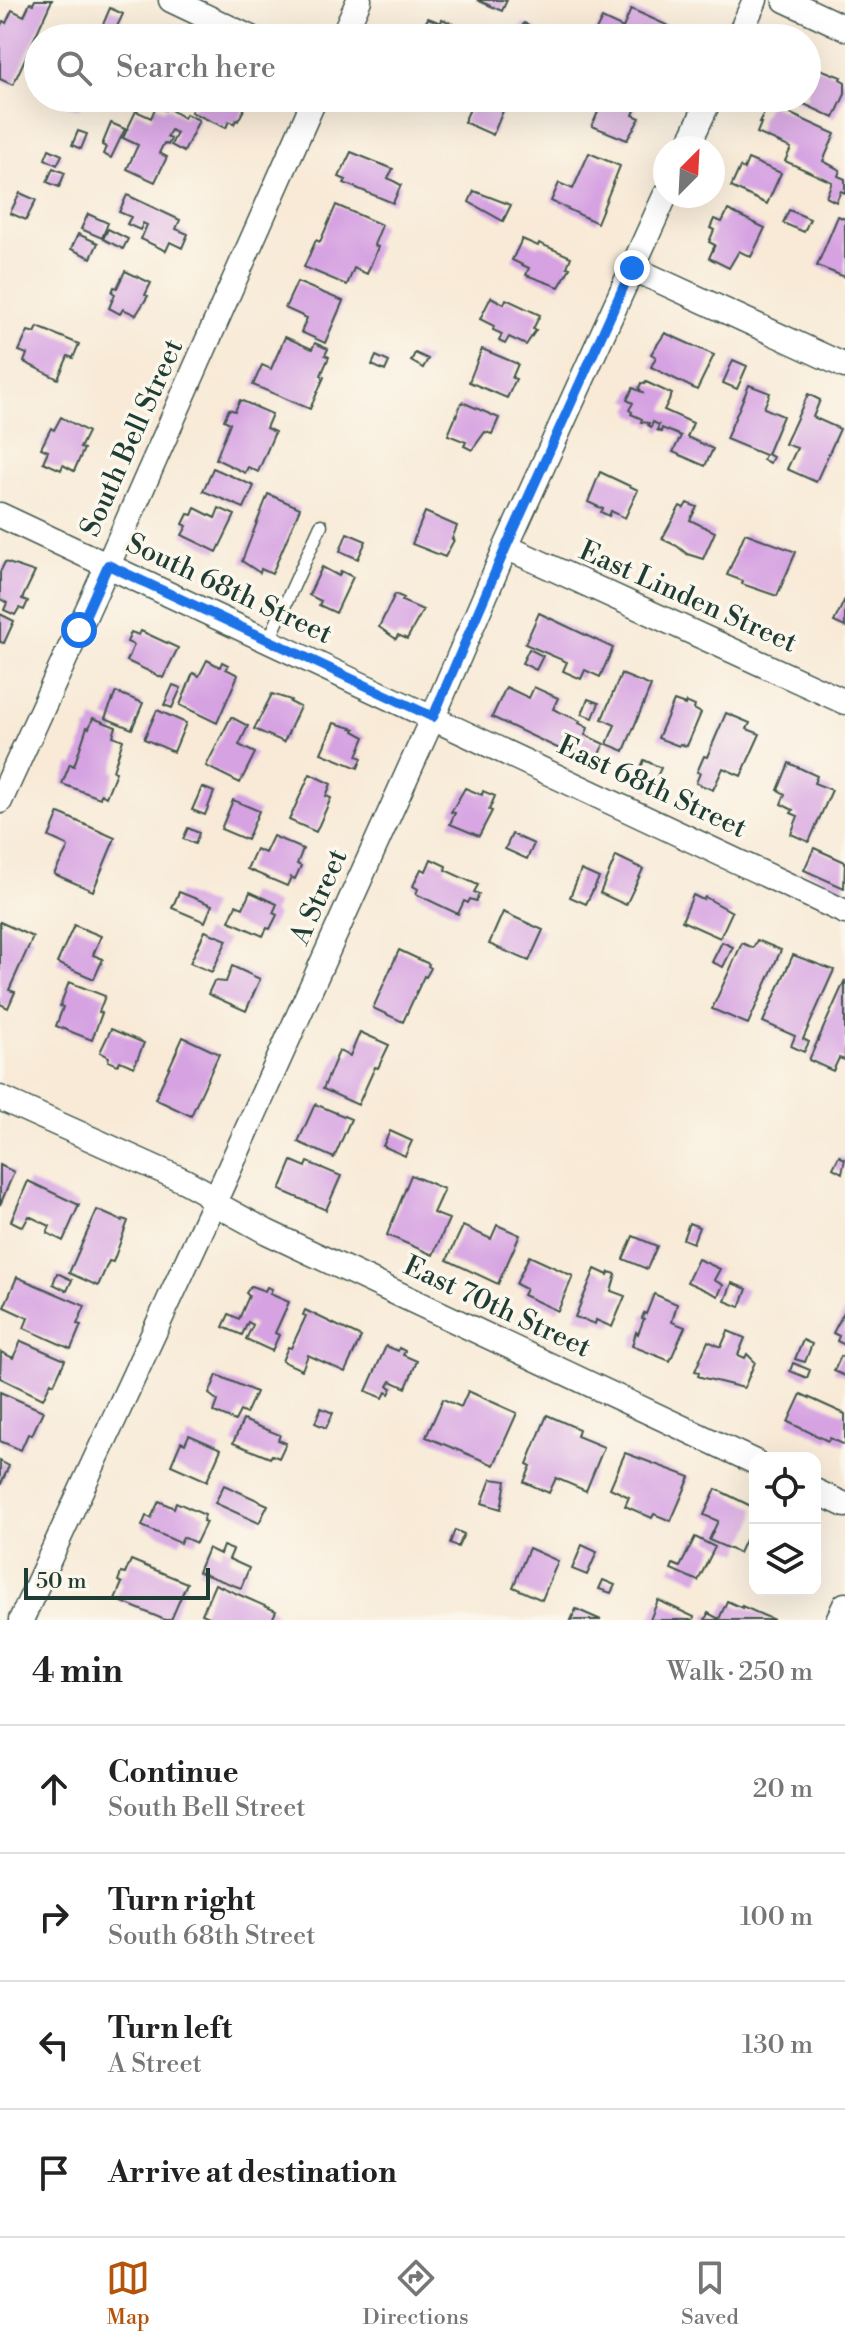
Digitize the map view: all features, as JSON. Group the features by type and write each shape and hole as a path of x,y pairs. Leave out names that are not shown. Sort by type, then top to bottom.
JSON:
{"street":[{"path":"171,0 222,24"},
{"path":"348,24 359,0"},
{"path":"744,24 755,0"},
{"path":"785,0 845,28"},
{"name":"South Bell Street","path":"0,801 309,112"},
{"path":"693,136 704,112"},
{"name":"A Street","path":"21,1620 214,1203 660,208"},
{"path":"632,268 845,366"},
{"name":"South 68th Street","path":"0,515 433,717"},
{"name":"East Linden Street","path":"506,547 845,702"},
{"name":"East 68th Street","path":"433,717 845,912"},
{"name":"East 70th Street","path":"0,1098 185,1181 205,1192 214,1203 267,1232 749,1459"},
{"path":"821,1494 845,1505"}],"lane":[{"path":"269,640 321,525"}],"building":[{"path":"35,0 52,0 41,24 24,24 24,61 13,85 0,79 0,27 3,21 6,23 12,10 24,16 30,3 33,4"},
{"path":"477,0 507,0 502,11"},
{"path":"110,8 123,14 118,24 103,24"},
{"path":"631,9 664,24 625,24"},
{"path":"428,18 453,24 425,24"},
{"path":"602,18 615,24 599,24"},
{"path":"821,69 841,77 845,82 845,94 834,118 821,112"},
{"path":"136,112 151,118 154,112 174,112 184,118 186,114 199,120 184,152 171,145 177,133 171,130 167,137 171,139 168,145 164,143 159,153 167,157 155,182 127,169 138,145 123,138"},
{"path":"191,112 243,112 238,121 234,124 229,121 226,128"},
{"path":"469,112 503,112 493,135 464,122"},
{"path":"598,112 634,112 633,115 640,118 627,140 592,126"},
{"path":"765,112 787,112 835,134 823,161 840,170 838,176 845,179 845,193 841,191 836,202 826,197 832,182 785,161 791,148 757,133"},
{"path":"111,123 125,129 111,158 103,154 106,147 102,145"},
{"path":"78,131 87,134 81,149 72,145"},
{"path":"49,149 62,155 57,165 45,159"},
{"path":"351,152 393,169 388,178 401,185 393,203 344,183 346,180 339,177"},
{"path":"589,153 620,166 597,223 551,201 559,183 573,189"},
{"path":"748,159 781,173 767,204 731,187 740,167 744,169"},
{"path":"53,168 65,173 59,187 47,182"},
{"path":"474,191 511,205 503,221 469,202"},
{"path":"20,193 36,200 26,220 10,213"},
{"path":"127,195 180,220 176,229 188,234 182,248 170,242 166,251 141,239 147,225 143,223 140,230 127,224 131,217 119,212"},
{"path":"336,205 382,225 374,245 378,247 367,274 354,268 347,285 304,267 316,240 320,242"},
{"path":"728,210 765,228 751,257 739,251 729,268 709,258 715,245 709,242 714,230 710,228 714,219 722,222"},
{"path":"789,210 810,219 804,232 783,223"},
{"path":"88,214 108,223 102,238 81,229"},
{"path":"838,216 845,219 845,277 817,266"},
{"path":"108,229 128,239 123,249 103,239"},
{"path":"78,234 98,243 91,258 71,249"},
{"path":"522,239 571,257 567,267 570,268 559,287 526,275 529,268 512,260"},
{"path":"125,271 151,283 145,295 148,296 136,315 123,309 120,314 109,308 115,294 112,292 114,287 117,288"},
{"path":"297,282 343,301 325,343 301,332 307,318 285,308"},
{"path":"491,297 504,304 506,299 540,315 533,329 536,330 526,345 509,337 505,344 499,341 502,334 480,319"},
{"path":"38,327 79,344 73,358 68,356 58,379 24,362 27,354 19,351 28,331 35,333"},
{"path":"665,333 714,355 697,390 651,367 656,357 651,354"},
{"path":"285,337 312,349 315,343 328,349 325,355 329,357 321,375 324,377 310,409 253,385 262,365 271,369"},
{"path":"482,349 518,364 512,378 516,379 507,398 469,382"},
{"path":"415,353 428,359 423,368 411,361"},
{"path":"376,356 389,362 385,371 372,365"},
{"path":"733,360 747,366 737,389 723,383"},
{"path":"646,382 672,394 664,410 693,423 687,437 713,449 705,466 673,452 681,436 662,428 661,432 657,430 659,425 653,422 651,427 631,414 629,410 633,403 627,400 633,388 642,392 639,388 641,383"},
{"path":"749,385 770,393 764,408 783,416 767,454 773,457 770,463 763,460 765,455 726,439"},
{"path":"808,394 820,400 813,417 840,429 816,482 787,469 797,448 785,444"},
{"path":"240,400 272,414 266,428 275,432 258,472 248,467 245,473 216,459 230,423 224,420 229,409 235,411"},
{"path":"462,402 499,418 492,434 485,432 472,450 464,446 466,442 448,435"},
{"path":"61,417 88,432 74,471 63,465 61,470 43,462 48,451 41,448 51,428 54,430"},
{"path":"213,468 254,486 244,508 203,491"},
{"path":"600,472 638,490 625,518 611,511 609,516 601,512 603,509 588,502"},
{"path":"268,494 300,508 272,574 261,569 260,573 242,561"},
{"path":"687,503 697,507 690,520 715,532 703,559 687,554 662,539 680,506 684,508"},
{"path":"195,508 215,518 219,508 235,515 217,552 182,535 187,526 183,524"},
{"path":"425,512 457,526 445,557 412,544"},
{"path":"347,533 366,541 358,559 340,551"},
{"path":"745,533 796,552 777,596 742,584 743,581 727,575"},
{"path":"5,562 35,572 22,599 28,601 24,610 19,608 15,615 4,610 7,603 0,599 0,572"},
{"path":"322,567 339,576 341,571 353,577 336,613 319,605 321,601 309,595"},
{"path":"395,594 404,598 402,601 423,610 407,639 398,635 396,639 379,627"},
{"path":"845,599 845,627 834,622"},
{"path":"539,613 613,648 600,677 585,670 581,679 563,671 567,662 525,644"},
{"path":"0,614 14,621 4,643 0,642"},
{"path":"141,631 178,648 163,678 127,661 134,645 127,642 131,632 139,635"},
{"path":"529,649 543,656 536,670 522,663"},
{"path":"207,660 220,667 222,662 228,665 226,669 238,675 217,723 180,705 193,673 199,676"},
{"path":"621,674 651,686 624,751 607,744 615,725 602,719"},
{"path":"173,685 181,688 172,708 164,705"},
{"path":"506,687 529,698 534,687 558,698 553,709 580,721 588,728 585,735 604,744 593,766 567,749 566,752 492,717"},
{"path":"116,692 143,703 132,729 105,718"},
{"path":"272,694 291,700 300,707 284,742 254,729"},
{"path":"588,699 599,703 593,718 582,714"},
{"path":"674,701 695,706 694,709 701,713 687,746 658,738"},
{"path":"157,710 186,723 174,752 144,739"},
{"path":"726,713 750,723 747,729 760,734 741,776 723,768 713,790 696,783 700,773 697,772"},
{"path":"231,717 248,726 239,745 255,753 240,783 206,766"},
{"path":"93,718 116,727 113,736 123,740 113,771 116,772 106,797 101,794 100,798 62,784 70,764 74,766"},
{"path":"334,723 355,729 365,737 357,756 362,758 358,768 321,753"},
{"path":"644,760 661,768 650,791 634,784"},
{"path":"789,763 817,776 814,783 832,790 809,842 791,834 798,816 781,804 785,794 778,790"},
{"path":"310,774 331,784 326,796 331,798 316,832 289,820"},
{"path":"202,787 214,792 205,815 192,810"},
{"path":"465,788 495,796 489,810 492,811 479,836 450,824 455,813 451,812"},
{"path":"233,800 259,811 247,840 221,829"},
{"path":"59,813 115,838 93,891 54,874 68,848 49,837"},
{"path":"188,828 199,833 195,844 183,839"},
{"path":"512,834 534,844 527,859 505,849"},
{"path":"273,836 303,849 297,864 301,866 295,879 291,877 287,886 247,869 256,849 265,853"},
{"path":"814,848 845,862 844,888 804,870"},
{"path":"616,856 643,869 626,905 600,893"},
{"path":"431,859 446,866 445,870 478,885 474,892 479,894 476,901 464,901 458,914 416,894 418,889 413,886 421,869 426,871"},
{"path":"581,870 599,878 586,904 570,897"},
{"path":"179,892 212,905 205,922 172,908"},
{"path":"250,892 277,904 273,913 277,915 263,936 229,921 236,905 243,908"},
{"path":"693,895 703,900 705,897 732,912 720,938 682,921"},
{"path":"503,912 543,930 529,961 489,944"},
{"path":"0,922 33,937 9,990 15,992 8,1008 0,1004"},
{"path":"74,925 101,936 93,955 103,959 94,979 57,963"},
{"path":"205,931 227,940 212,972 190,963"},
{"path":"757,940 781,950 748,1024 712,1009 742,943 753,948"},
{"path":"722,942 733,947 723,967 712,962"},
{"path":"399,950 429,964 431,968 424,976 403,1022 373,1008"},
{"path":"793,955 834,970 803,1039 809,1042 804,1052 791,1046 795,1036 763,1022"},
{"path":"232,966 260,979 246,1011 208,994 214,981 226,982"},
{"path":"845,980 845,1060 839,1058 833,1071 809,1060"},
{"path":"69,982 105,996 92,1040 56,1026"},
{"path":"111,1029 144,1043 134,1067 120,1061 118,1065 108,1061 109,1057 100,1052"},
{"path":"360,1032 389,1045 358,1105 323,1089 339,1051 350,1056"},
{"path":"183,1037 219,1054 191,1116 155,1099"},
{"path":"315,1104 351,1119 334,1158 298,1142"},
{"path":"390,1131 412,1141 405,1156 383,1146"},
{"path":"839,1156 845,1159 842,1173 833,1168"},
{"path":"292,1161 306,1167 308,1162 341,1176 326,1210 280,1190"},
{"path":"0,1165 14,1172 0,1205"},
{"path":"411,1175 444,1189 433,1213 449,1219 433,1255 387,1235"},
{"path":"28,1181 79,1205 63,1241 47,1233 50,1226 29,1216 23,1227 11,1221"},
{"path":"97,1210 128,1221 113,1262 109,1261 98,1286 69,1273"},
{"path":"689,1223 699,1227 693,1243 683,1239"},
{"path":"497,1225 520,1235 498,1284 447,1260 463,1226 491,1239"},
{"path":"633,1236 657,1246 647,1269 623,1259"},
{"path":"529,1256 573,1276 558,1311 523,1295 526,1289 516,1284"},
{"path":"698,1259 720,1269 714,1280 723,1285 718,1296 687,1282"},
{"path":"595,1269 608,1275 609,1272 616,1274 611,1291 625,1296 612,1327 596,1320 595,1324 575,1317"},
{"path":"57,1273 72,1280 67,1291 53,1284"},
{"path":"17,1277 85,1306 71,1349 24,1328 28,1318 4,1307"},
{"path":"732,1283 747,1289 740,1307 725,1301"},
{"path":"251,1286 265,1291 267,1287 272,1289 270,1294 289,1302 275,1333 279,1335 272,1351 246,1339 253,1325 248,1322 242,1335 223,1327 229,1314 239,1319"},
{"path":"654,1294 677,1304 672,1322 685,1327 670,1361 632,1346"},
{"path":"305,1310 361,1337 345,1372 308,1355 302,1370 282,1361 306,1316 303,1315"},
{"path":"845,1310 845,1345 837,1341 839,1336 833,1333"},
{"path":"728,1331 745,1338 738,1355 745,1358 747,1354 755,1362 744,1388 698,1376 699,1372 695,1371 708,1341 721,1347"},
{"path":"803,1340 812,1344 805,1362 795,1359"},
{"path":"21,1341 65,1360 43,1399 0,1378 1,1352 13,1358"},
{"path":"386,1346 398,1351 399,1348 405,1351 403,1355 417,1361 406,1388 391,1381 388,1386 392,1388 383,1398 366,1391"},
{"path":"841,1356 845,1358 845,1376 834,1371"},
{"path":"793,1363 810,1370 807,1378 790,1371"},
{"path":"217,1375 256,1392 246,1414 240,1411 235,1421 214,1412 218,1401 209,1394"},
{"path":"468,1391 517,1413 494,1465 426,1437 443,1399 461,1407"},
{"path":"0,1392 43,1411 21,1450 0,1441"},
{"path":"801,1394 845,1414 845,1445 830,1438 828,1441 788,1422"},
{"path":"321,1408 333,1413 326,1428 315,1423"},
{"path":"547,1415 579,1429 577,1436 604,1447 586,1491 556,1478 549,1493 524,1482 531,1466 527,1464"},
{"path":"243,1420 280,1435 278,1440 286,1443 279,1458 272,1455 270,1458 233,1443"},
{"path":"189,1435 221,1449 207,1481 171,1465 181,1442 185,1444"},
{"path":"625,1453 690,1477 671,1521 654,1514 652,1518 625,1506 629,1497 610,1488"},
{"path":"0,1461 9,1466 0,1486"},
{"path":"491,1479 506,1481 501,1509 482,1503"},
{"path":"224,1485 268,1505 259,1523 215,1503"},
{"path":"716,1489 749,1505 749,1531 739,1553 709,1540 718,1521 704,1515"},
{"path":"159,1501 174,1508 176,1502 205,1515 203,1521 206,1522 196,1543 183,1537 180,1543 142,1526 146,1516 151,1518"},
{"path":"455,1530 464,1534 458,1547 450,1543"},
{"path":"695,1537 715,1547 698,1581 671,1569 673,1564 680,1567"},
{"path":"582,1545 597,1552 587,1575 572,1569"},
{"path":"223,1546 233,1550 229,1559 249,1568 241,1588 198,1572 208,1548 220,1554"},
{"path":"529,1548 558,1561 542,1600 513,1587"},
{"path":"131,1560 187,1583 171,1620 115,1599 122,1583 118,1581 121,1573 125,1574"},
{"path":"603,1580 615,1585 611,1593 599,1589"},
{"path":"215,1584 276,1611 272,1620 216,1620 202,1614"},
{"path":"658,1600 694,1617 693,1620 650,1620"},
{"path":"727,1601 774,1620 705,1620 708,1613 719,1619"},
{"path":"576,1609 601,1620 571,1620"}],"route":[{"path":"79,630 108,565 433,717 632,268"}]}
